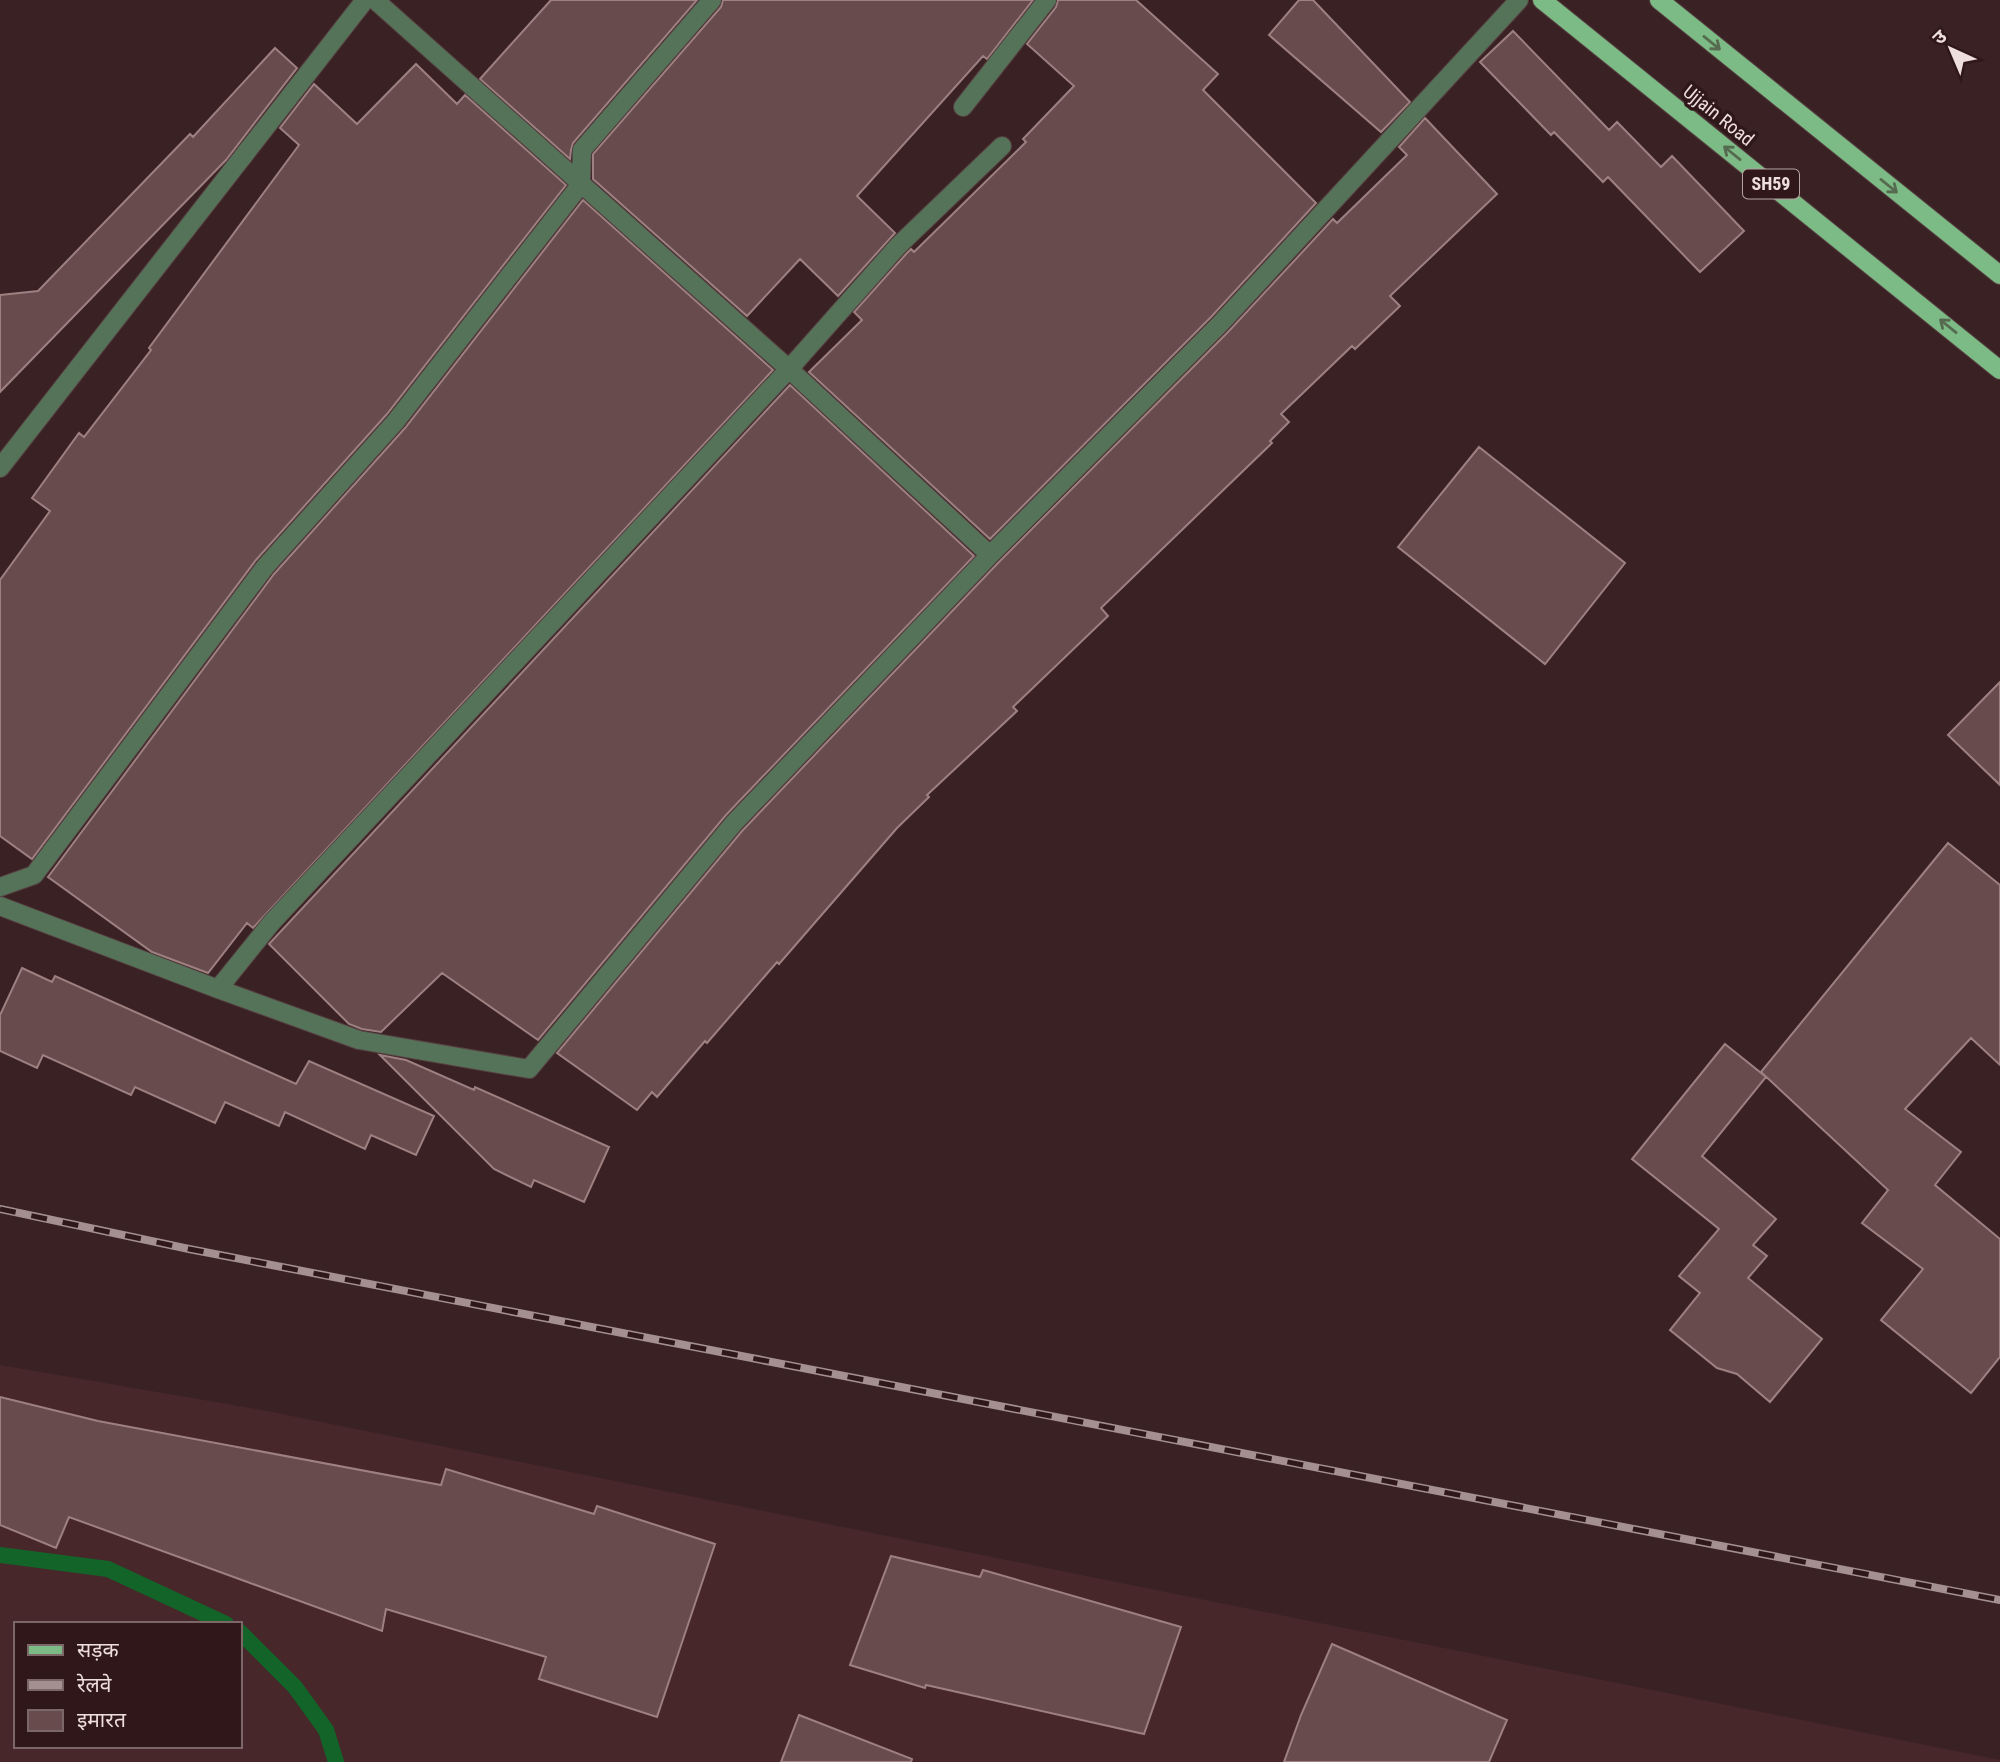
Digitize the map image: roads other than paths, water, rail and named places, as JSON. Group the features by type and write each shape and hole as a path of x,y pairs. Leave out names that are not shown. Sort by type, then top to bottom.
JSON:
{"main road":[{"name":"Ujjain Road","path":"1542,0 2000,370"},
{"path":"1659,0 2000,275"}],"street":[{"path":"0,468 365,0"},
{"path":"375,0 789,369 990,555"},
{"path":"0,887 34,875 265,567 396,421 580,184 582,150 712,0"},
{"path":"963,107 1047,0"},
{"path":"0,906 359,1040 529,1069 734,823 990,555 1220,324 1519,0"},
{"path":"218,989 272,922 789,369 898,246 1002,146"}],"waterway":[{"path":"0,1555 108,1569 222,1622"},
{"path":"242,1634 295,1687 326,1730 336,1762"}],"railway":[{"path":"0,1209 189,1249 2000,1600"}]}
